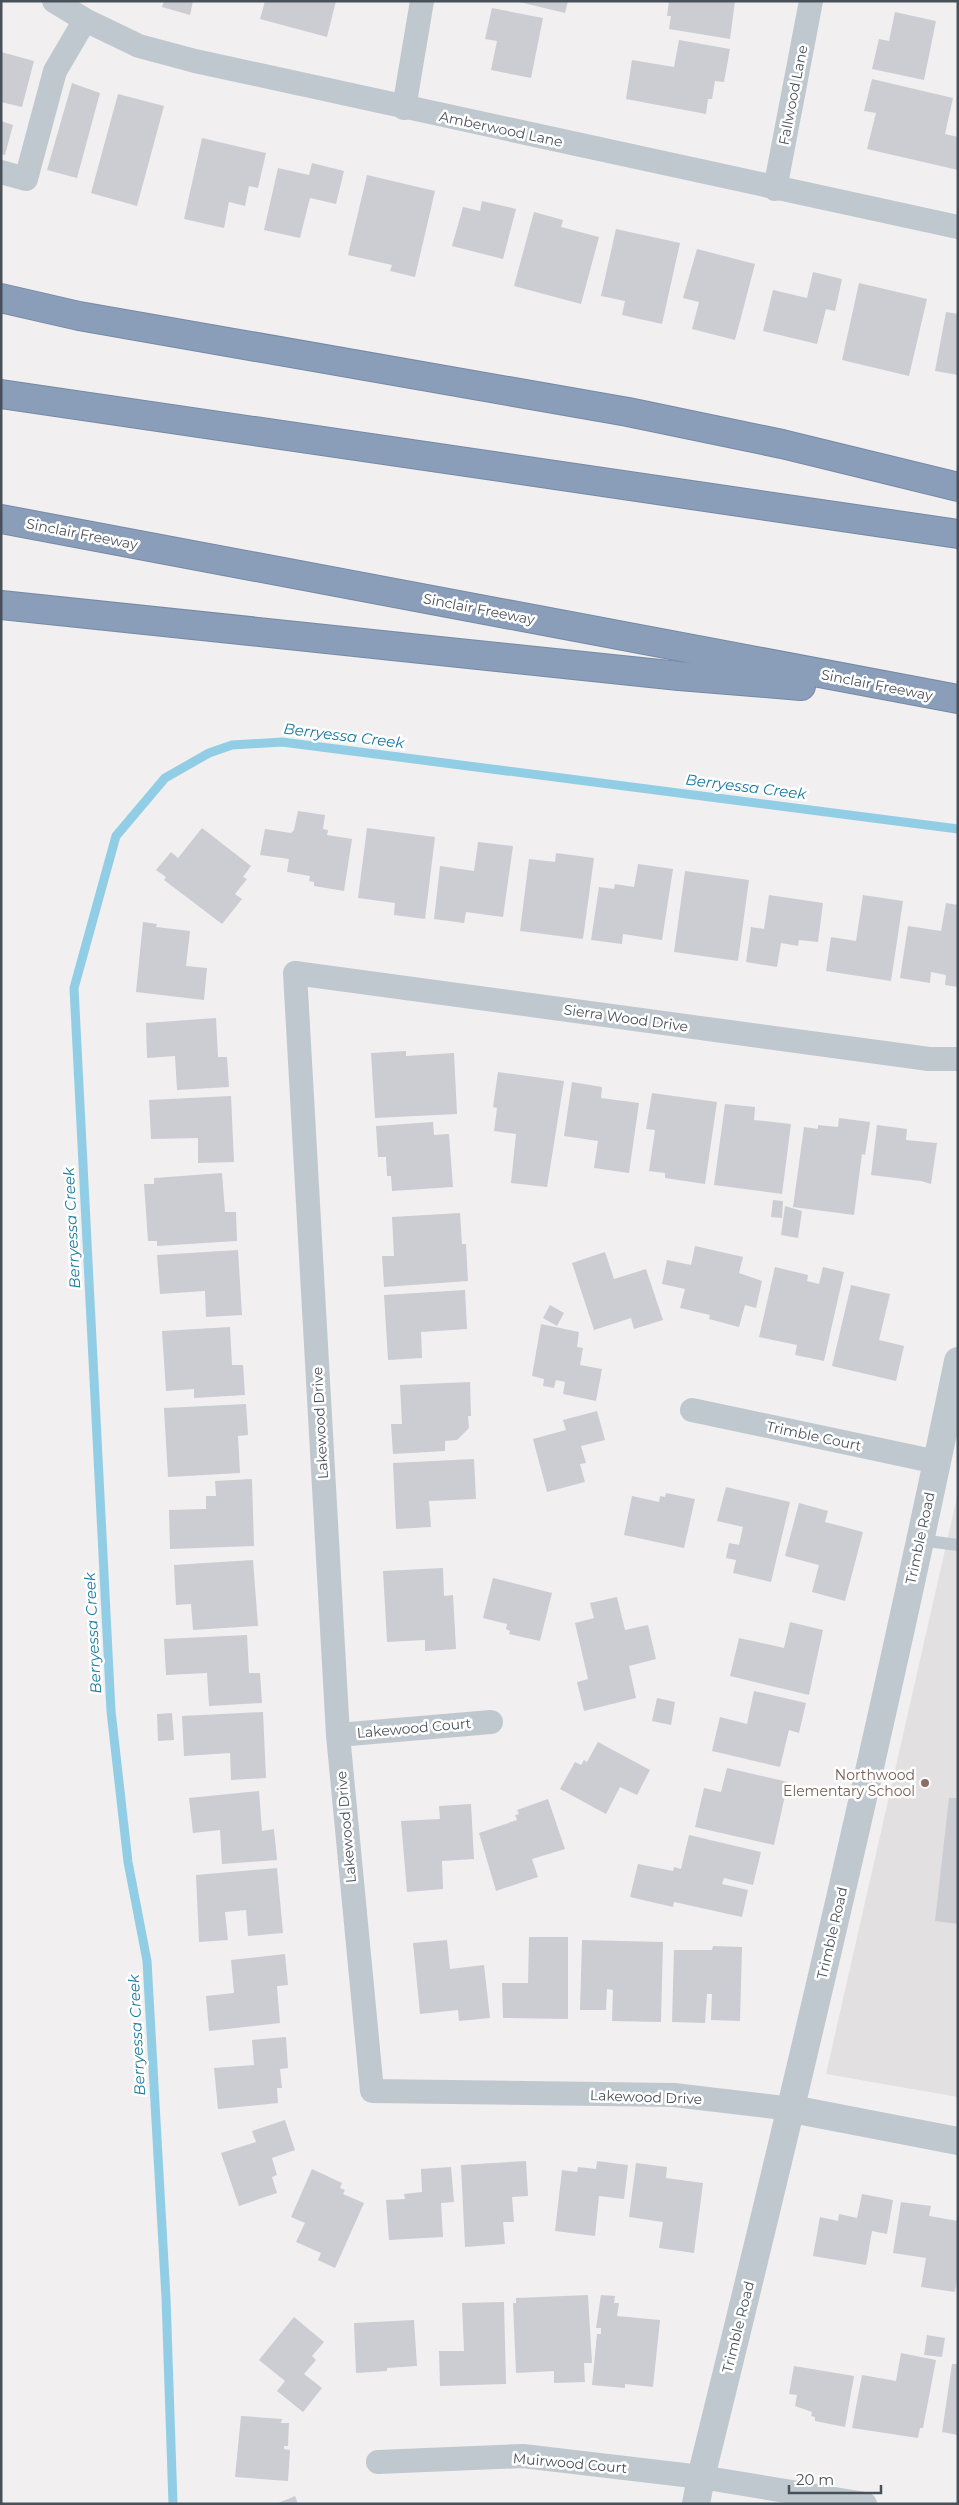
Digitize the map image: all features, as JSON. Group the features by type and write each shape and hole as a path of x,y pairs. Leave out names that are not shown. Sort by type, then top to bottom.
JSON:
{"highway":[{"path":"1,298 79,316 628,412 782,444 958,487"},
{"path":"1,311 79,316"},
{"path":"1,394 958,534"},
{"name":"Sinclair Freeway","path":"1,519 952,699"},
{"path":"1,600 74,613"},
{"path":"1,605 679,676 952,699"}],"street":[{"name":"Amberwood Lane","path":"54,1 84,20 138,46 195,61 958,227"},
{"path":"404,108 422,1"},
{"name":"Fallwood Lane","path":"775,188 810,1"},
{"path":"1,172 26,179 55,71 84,20"},
{"name":"Sierra Wood Drive","path":"295,973 929,1059 958,1059"},
{"name":"Lakewood Drive","path":"295,973 338,1735 372,2091 674,2095 792,2109 958,2141"},
{"name":"Trimble Road","path":"696,2504 701,2476 792,2109 920,1540 958,1361"},
{"name":"Trimble Court","path":"692,1410 937,1462"},
{"name":"Lakewood Court","path":"338,1735 491,1722"},
{"name":"Muirwood Court","path":"378,2462 523,2456 701,2476 865,2504"}],"lane":[{"path":"920,1540 958,1545"}],"shaded area":[{"name":"Northwood Elementary School","path":"958,1493 958,2097 826,2074"}],"building":[{"path":"164,1 193,1 190,15 162,7"},
{"path":"265,1 336,1 327,37 260,19"},
{"path":"515,1 568,1 565,13"},
{"path":"669,1 735,1 730,39 669,29 671,16 667,16"},
{"path":"492,8 543,18 531,78 491,70 497,41 485,39"},
{"path":"895,12 936,21 924,80 872,69 879,39 889,41"},
{"path":"679,40 730,49 724,82 715,81 712,99 708,99 706,114 626,99 632,60 674,67"},
{"path":"1,52 34,61 22,107 1,102"},
{"path":"872,79 953,98 945,134 958,137 958,170 867,149 876,113 864,111"},
{"path":"72,83 100,93 77,178 47,170"},
{"path":"118,94 164,106 137,206 91,193"},
{"path":"1,121 13,125 5,155 1,154"},
{"path":"202,138 266,153 258,188 249,186 245,206 229,202 224,228 184,219"},
{"path":"312,163 344,171 336,204 310,198 300,238 264,230 278,168 309,175"},
{"path":"367,175 435,191 415,277 390,271 392,265 348,255"},
{"path":"482,201 516,209 503,259 452,246 463,207 480,211"},
{"path":"534,212 563,220 561,227 599,237 581,304 514,286"},
{"path":"616,229 680,243 662,324 622,315 625,301 601,296"},
{"path":"697,249 755,264 735,340 692,329 699,302 683,298"},
{"path":"813,272 842,279 835,311 826,309 817,344 763,331 773,290 807,298"},
{"path":"859,283 927,299 909,376 842,360"},
{"path":"946,312 958,314 958,375 935,371"},
{"path":"298,811 325,815 323,829 328,830 327,835 352,839 344,891 314,886 314,882 309,881 310,876 287,872 289,859 260,855 265,829 291,833 294,830"},
{"path":"202,828 251,866 243,877 247,879 235,894 242,899 222,924 164,880 166,877 156,870 171,852 178,858"},
{"path":"367,828 435,837 425,919 394,915 395,903 358,898"},
{"path":"478,842 513,846 503,917 466,912 464,923 434,919 440,866 474,871"},
{"path":"556,853 594,858 583,939 520,931 529,859 555,862"},
{"path":"638,864 673,869 662,940 623,934 622,944 591,940 599,887 614,889 615,884 634,887"},
{"path":"685,871 749,880 738,961 674,952"},
{"path":"769,895 823,903 818,942 799,940 798,946 781,943 777,967 746,962 751,927 764,929"},
{"path":"863,895 903,901 891,981 826,971 831,937 856,941"},
{"path":"946,903 958,905 958,987 945,985 946,975 931,972 930,983 900,978 908,926 941,931"},
{"path":"143,922 157,924 156,927 190,931 186,966 207,968 204,1000 136,992"},
{"path":"216,1018 218,1057 227,1057 229,1087 177,1090 175,1056 147,1058 146,1023"},
{"path":"406,1051 406,1056 454,1053 457,1114 375,1118 371,1053"},
{"path":"498,1072 564,1081 547,1187 511,1183 516,1134 494,1131 497,1108 493,1107"},
{"path":"572,1082 602,1087 601,1098 639,1103 629,1173 594,1168 598,1141 564,1136"},
{"path":"652,1093 717,1102 705,1184 665,1178 665,1173 649,1171 655,1130 646,1129"},
{"path":"231,1096 234,1162 198,1163 198,1138 151,1139 149,1100"},
{"path":"725,1104 755,1107 754,1120 791,1124 782,1194 714,1185"},
{"path":"839,1118 870,1122 865,1155 862,1154 854,1215 793,1207 804,1127 818,1129 818,1125 838,1127"},
{"path":"433,1122 434,1135 449,1134 453,1187 392,1191 391,1176 387,1176 386,1157 378,1157 376,1126"},
{"path":"877,1125 907,1129 906,1140 937,1143 931,1184 871,1175"},
{"path":"222,1173 225,1212 236,1212 237,1241 157,1246 157,1241 148,1241 144,1184 154,1184 154,1178"},
{"path":"773,1200 783,1201 782,1218 771,1217"},
{"path":"785,1206 802,1211 798,1238 781,1235"},
{"path":"460,1213 462,1244 466,1244 468,1281 384,1287 382,1256 394,1256 392,1217"},
{"path":"695,1246 743,1257 739,1273 762,1281 756,1308 745,1305 739,1327 709,1319 710,1315 680,1308 685,1289 662,1284 667,1260 691,1265"},
{"path":"238,1250 242,1315 206,1317 205,1291 160,1294 157,1255"},
{"path":"605,1252 614,1279 646,1269 663,1320 634,1329 631,1318 594,1330 572,1263"},
{"path":"775,1267 808,1275 807,1281 819,1284 823,1267 844,1272 824,1361 795,1355 797,1345 759,1337"},
{"path":"851,1285 890,1294 879,1340 904,1346 896,1381 832,1366"},
{"path":"465,1290 467,1329 421,1332 422,1358 388,1360 384,1295"},
{"path":"550,1305 564,1313 557,1326 543,1318"},
{"path":"541,1324 579,1332 577,1347 583,1348 580,1365 602,1369 596,1401 563,1394 565,1382 556,1380 554,1388 543,1386 544,1379 532,1376"},
{"path":"230,1327 232,1365 243,1365 245,1395 194,1398 194,1389 166,1391 162,1331"},
{"path":"470,1382 471,1416 468,1416 469,1428 457,1440 445,1441 445,1451 393,1454 391,1424 402,1424 400,1385"},
{"path":"246,1404 248,1435 238,1436 240,1473 168,1477 164,1408"},
{"path":"597,1411 605,1440 581,1446 586,1463 580,1464 585,1482 547,1492 533,1439 566,1430 563,1420"},
{"path":"474,1459 476,1499 429,1501 431,1527 396,1529 393,1463"},
{"path":"252,1479 254,1546 170,1549 169,1510 206,1509 206,1496 216,1496 215,1481"},
{"path":"726,1487 790,1502 771,1582 733,1573 736,1560 726,1558 729,1543 739,1545 743,1527 717,1521"},
{"path":"666,1493 695,1499 684,1548 624,1535 632,1496 659,1502 660,1496 665,1497"},
{"path":"799,1503 828,1511 825,1522 863,1532 845,1601 812,1592 819,1565 785,1556"},
{"path":"253,1560 258,1626 193,1630 191,1604 176,1605 174,1565"},
{"path":"443,1568 444,1596 453,1595 456,1649 425,1651 425,1640 387,1642 383,1571"},
{"path":"493,1578 552,1593 540,1641 509,1634 510,1631 506,1629 507,1624 483,1618"},
{"path":"617,1597 625,1630 648,1625 656,1659 629,1666 636,1698 584,1711 577,1682 588,1679 575,1623 594,1618 590,1603"},
{"path":"790,1622 823,1630 809,1695 730,1676 739,1638 784,1648"},
{"path":"247,1635 249,1673 260,1673 262,1703 209,1706 207,1673 166,1675 164,1639"},
{"path":"754,1691 806,1703 799,1733 789,1730 780,1767 712,1751 720,1717 747,1724"},
{"path":"657,1698 675,1702 671,1725 652,1721"},
{"path":"263,1712 266,1778 231,1780 230,1753 184,1756 182,1716"},
{"path":"172,1713 174,1740 158,1741 157,1714"},
{"path":"598,1742 650,1770 637,1795 620,1787 606,1814 560,1789 575,1762 581,1765 584,1760 587,1762"},
{"path":"727,1768 788,1782 774,1845 695,1827 704,1788 721,1792"},
{"path":"259,1791 262,1831 274,1829 277,1860 222,1864 220,1830 193,1833 189,1798"},
{"path":"949,1798 958,1798 958,1924 935,1921"},
{"path":"548,1799 565,1849 532,1859 538,1877 496,1891 479,1833 517,1820 515,1815 519,1814 517,1810"},
{"path":"471,1804 474,1859 442,1861 443,1889 407,1892 401,1821 440,1819 439,1806"},
{"path":"689,1835 761,1852 753,1885 724,1878 722,1884 748,1890 742,1917 674,1902 673,1907 630,1897 638,1864 673,1871 674,1867 681,1869"},
{"path":"277,1868 283,1933 248,1936 246,1910 225,1912 228,1940 199,1942 196,1875"},
{"path":"529,1937 568,1937 568,2019 503,2018 502,1983 528,1983"},
{"path":"447,1940 450,1969 484,1965 490,2018 459,2021 458,2010 420,2014 413,1943"},
{"path":"582,1940 663,1942 661,2022 612,2021 613,1990 607,1989 606,2010 580,2010"},
{"path":"713,1946 742,1947 740,2021 711,2020 712,1994 707,1994 705,2023 672,2022 674,1950 712,1950"},
{"path":"285,1954 288,1985 277,1986 280,2023 209,2031 206,1996 234,1993 231,1960"},
{"path":"286,2037 288,2068 280,2069 282,2088 277,2088 278,2103 218,2109 214,2068 254,2065 252,2040"},
{"path":"285,2120 295,2150 272,2158 277,2175 272,2177 277,2193 239,2206 221,2153 256,2142 252,2131"},
{"path":"526,2161 528,2196 512,2197 514,2222 503,2222 505,2244 465,2247 461,2165"},
{"path":"597,2161 628,2165 624,2199 599,2196 595,2236 555,2231 562,2170 577,2172 578,2167 596,2169"},
{"path":"636,2163 667,2167 666,2178 703,2183 694,2253 659,2248 663,2222 629,2217"},
{"path":"451,2167 454,2202 441,2203 443,2237 389,2240 386,2200 405,2199 404,2194 422,2192 421,2169"},
{"path":"312,2169 342,2183 340,2188 345,2190 343,2194 364,2203 335,2268 318,2260 321,2253 296,2242 305,2223 291,2217"},
{"path":"862,2194 893,2200 887,2234 872,2231 866,2265 813,2256 820,2217 838,2221 839,2214 857,2218"},
{"path":"901,2202 931,2206 929,2216 958,2221 958,2274 955,2292 921,2287 926,2258 893,2253"},
{"path":"588,2295 592,2363 584,2363 585,2382 554,2383 554,2371 516,2373 513,2303 516,2303 516,2298"},
{"path":"601,2295 615,2296 614,2303 619,2303 617,2316 660,2320 653,2387 625,2384 625,2388 592,2385 597,2334 601,2334 601,2328 596,2328"},
{"path":"504,2302 506,2384 440,2386 439,2351 464,2351 462,2303"},
{"path":"294,2317 324,2342 312,2356 316,2360 304,2374 322,2388 303,2412 277,2391 285,2381 259,2360"},
{"path":"414,2320 417,2366 387,2368 387,2371 356,2373 354,2323"},
{"path":"927,2335 945,2338 942,2357 924,2355"},
{"path":"901,2353 936,2360 923,2428 920,2428 918,2438 852,2428 862,2375 896,2381"},
{"path":"952,2364 958,2364 958,2435 942,2432"},
{"path":"794,2366 854,2376 845,2427 815,2421 815,2417 811,2416 812,2412 795,2406 797,2395 789,2394"},
{"path":"241,2416 282,2419 281,2423 289,2423 288,2446 284,2446 284,2449 290,2450 288,2481 235,2477"},
{"path":"295,2496 298,2504 276,2504"}],"waterway":[{"name":"Berryessa Creek","path":"173,2504 166,2298 147,1961 128,1862 111,1711 74,988 116,836 165,778 209,753 232,745 282,742 958,829"}],"place":[{"name":"Northwood Elementary School","path":"925,1783"}]}
